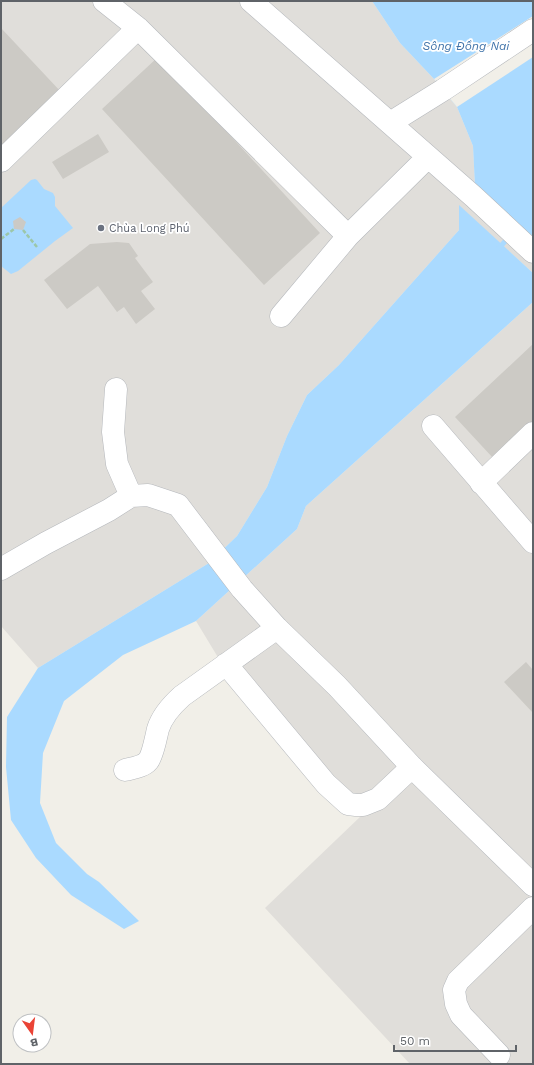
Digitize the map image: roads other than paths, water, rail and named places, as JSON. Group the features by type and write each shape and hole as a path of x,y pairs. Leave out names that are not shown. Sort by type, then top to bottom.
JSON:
{"street":[{"path":"104,1 138,28 348,236"},
{"path":"251,1 474,197 533,252"},
{"path":"1,161 138,28"},
{"path":"390,123 443,90 533,30"},
{"path":"282,316 348,236 428,157"},
{"path":"116,389 113,432 117,464 131,496"},
{"path":"433,426 533,542"},
{"path":"481,482 533,433"},
{"path":"1,569 46,543 109,510 131,496 148,495 178,505 242,589 277,628 336,686 412,767 533,885"},
{"path":"125,770 140,766 147,762 150,757 159,726 166,714 182,696 277,628"},
{"path":"226,664 326,784 348,804 363,805 378,798 412,767"},
{"path":"499,1055 461,1015 456,1004 454,990 458,981 533,908"}],"water":[{"name":"Sông Đồng Nai","path":"372,1 533,1 533,237 524,235 475,187 473,146 457,107 434,79 400,43"},
{"path":"35,179 44,189 53,193 55,197 55,206 73,228 18,271 11,274 1,266 1,208 31,180"},
{"path":"459,205 533,273 533,302 306,506 297,529 196,621 123,655 64,701 43,753 40,803 56,843 87,874 99,882 139,921 124,929 71,895 36,858 11,820 6,767 7,717 38,668 209,563 237,536 267,487 287,436 307,395 339,365 459,230"}],"waterway":[{"path":"498,249 510,236"}],"place":[{"name":"Chùa Long Phú","path":"101,228"}]}
